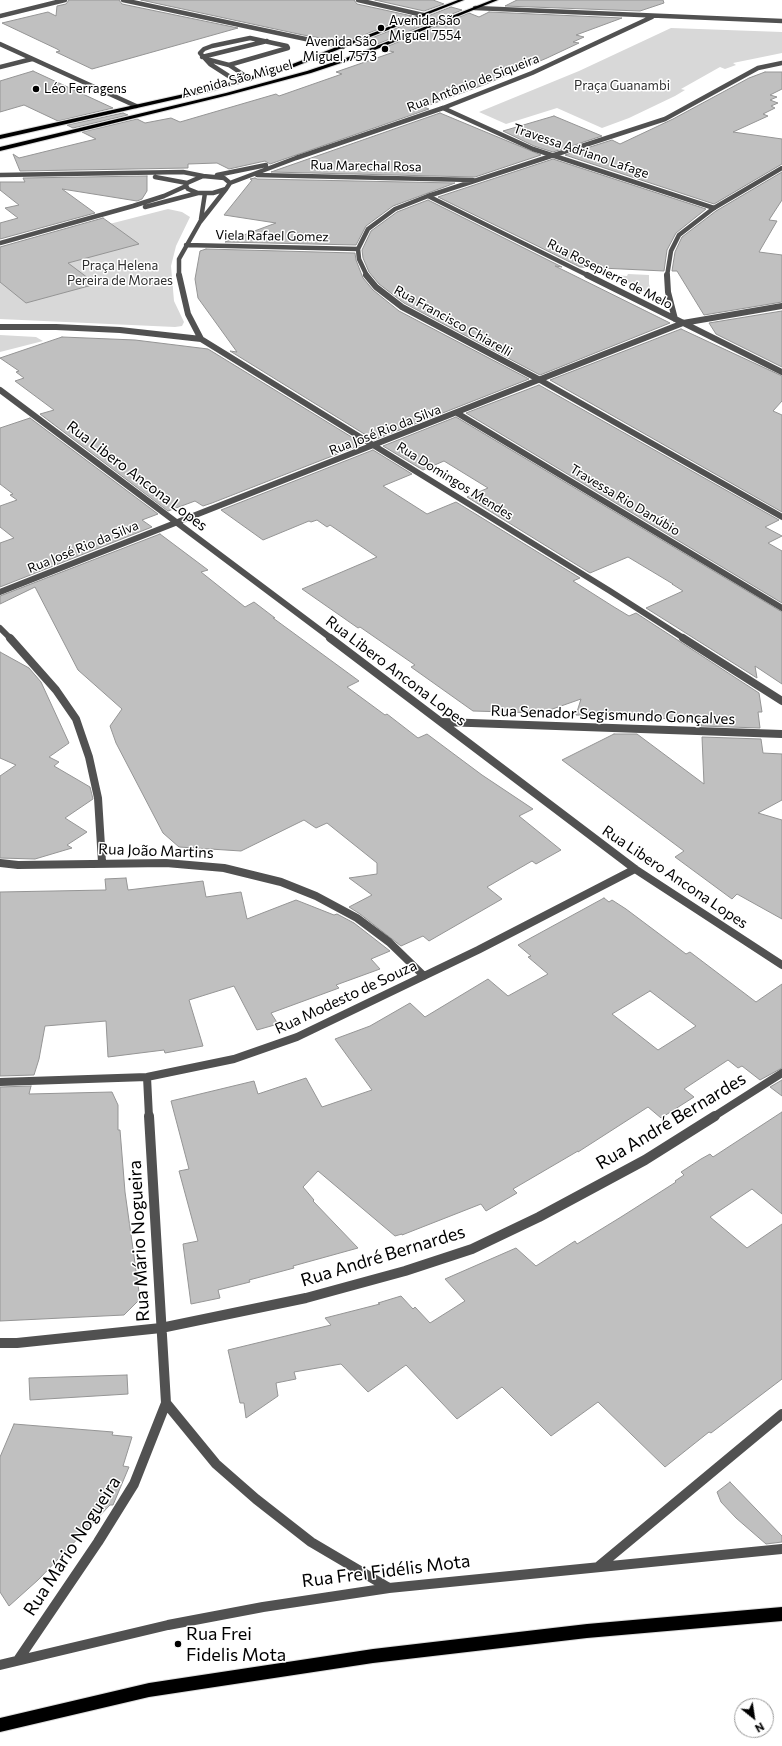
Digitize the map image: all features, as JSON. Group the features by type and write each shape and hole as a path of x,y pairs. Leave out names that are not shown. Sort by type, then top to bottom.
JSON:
{"main road":[{"name":"Avenida São Miguel","path":"0,137 250,79 292,66 343,47 462,0"},
{"name":"Avenida São Miguel","path":"0,149 227,94 309,72 348,59 496,0"},
{"path":"0,1725 156,1689 373,1656 587,1632 782,1614"}],"street":[{"path":"0,16 65,0"},
{"path":"123,0 343,47"},
{"path":"358,0 423,15"},
{"path":"475,8 782,21"},
{"name":"Rua Antônio de Siqueira","path":"230,184 296,158 443,108 532,73 652,16"},
{"path":"229,65 288,48 287,46 250,38 212,46 200,53 214,67 238,82"},
{"path":"204,58 268,41"},
{"path":"0,44 136,106"},
{"path":"204,58 229,65 250,79"},
{"path":"0,67 32,59"},
{"path":"358,249 368,229 395,209 428,196 665,118 758,68 782,63"},
{"name":"Travessa Adriano Lafage","path":"443,108 533,149 714,208"},
{"name":"Rua Antônio de Siqueira","path":"211,176 296,158"},
{"path":"675,319 666,279 672,251 679,235 714,208 782,168"},
{"path":"0,175 183,172 224,178 230,184 200,222 179,259 179,276 188,314 201,339"},
{"path":"132,174 187,184 192,191 198,192 205,193 226,189"},
{"name":"Rua Marechal Rosa","path":"252,175 480,180"},
{"path":"84,221 164,196 196,178 203,176"},
{"path":"0,243 173,200 198,192"},
{"path":"200,222 205,193"},
{"name":"Rua Rosepierre de Melo","path":"428,196 782,372"},
{"name":"Viela Rafael Gomez","path":"186,245 358,249"},
{"name":"Rua Francisco Chiarelli","path":"358,249 359,259 365,274 387,297 402,307 540,380 782,517"},
{"name":"Rua José Rio da Silva","path":"0,592 683,323 782,306"},
{"path":"0,327 56,327 120,330 201,339"},
{"name":"Rua Domingos Mendes","path":"201,339 610,591 782,701"},
{"name":"Rua Libero Ancona Lopes","path":"0,390 178,522 635,869 782,964"},
{"name":"Travessa Rio Danúbio","path":"457,413 782,608"},
{"path":"0,628 17,645 56,690 76,719 89,758 98,798 102,862"},
{"name":"Rua Senador Segismundo Gonçalves","path":"443,722 782,734"},
{"name":"Rua João Martins","path":"0,862 18,865 102,862 166,863 224,868 280,882 316,896 357,918 389,942 424,976"},
{"name":"Rua Modesto de Souza","path":"0,1082 147,1077 234,1059 297,1037 478,950 635,869"},
{"name":"Rua André Bernardes","path":"0,1343 17,1343 161,1328 306,1298 405,1271 472,1249 539,1217 645,1160 782,1073"},
{"name":"Rua Mário Nogueira","path":"18,1660 98,1542 134,1484 166,1403 147,1077"},
{"path":"166,1403 216,1464 256,1499 311,1542 389,1588"},
{"path":"599,1566 782,1414"},
{"name":"Rua Frei Fidélis Mota","path":"0,1664 168,1624 263,1607 389,1588 782,1549"}],"green space":[{"name":"Praça Guanambi","path":"671,28 782,32 782,53 733,63 736,65 725,69 720,67 681,89 685,90 675,96 629,118 602,128 557,108 506,124 479,112 579,71"},
{"name":"Praça Helena Pereira de Moraes","path":"168,209 182,212 190,217 176,246 171,266 174,301 184,322 182,326 175,327 0,319 0,252"},
{"path":"628,274 649,275 649,284 652,295 614,275 627,276"},
{"path":"0,335 36,337 43,341 0,352"}],"building":[{"path":"69,0 119,0 122,4 238,28 92,69 56,52 60,51 57,49 2,23 48,12 56,16 57,6 66,4"},
{"path":"141,0 354,0 357,4 412,16 346,42 303,35"},
{"path":"375,0 433,0 444,4 424,11"},
{"path":"517,0 663,0 664,3 640,11 505,6"},
{"path":"451,7 462,10 370,47 356,44"},
{"path":"489,12 622,18 576,35 584,37 573,42 579,43 547,58 486,84 424,107 429,109 270,164 265,161 229,169 217,163 188,164 188,168 20,171 13,154 19,158 96,139 82,132 137,119 145,123 171,118 180,122 276,94 279,96 342,74 336,72 394,52 381,49 469,13 479,17"},
{"name":"Léo Ferragens","path":"33,71 113,108 58,121 24,105 0,112 0,81"},
{"path":"765,72 782,72 782,89 770,95 777,97 770,100 778,103 771,106 775,108 763,114 768,116 733,132 782,139 782,164 714,204 565,155 612,140 620,144 673,119 749,78"},
{"path":"123,113 128,115 73,128 67,125"},
{"path":"440,113 541,155 475,177 271,172"},
{"path":"554,116 602,136 553,152 534,146 503,131"},
{"path":"553,159 706,209 676,233 667,250 664,271 580,267 438,197"},
{"path":"782,172 782,200 769,220 777,221 759,252 782,255 782,302 704,315 677,271 672,271 675,252 682,237 716,211"},
{"path":"147,176 147,191 142,199 137,201 62,189 95,213 0,239 0,223 18,218 5,208 19,205 0,190 0,182 25,182 23,178"},
{"path":"250,179 455,183 393,206 366,226 356,245 225,242 276,223 224,215 252,180"},
{"path":"428,200 562,267 555,266 670,323 540,375 404,303 379,284 369,272 363,258 362,250 371,231 397,212"},
{"path":"103,218 139,244 68,263 96,284 26,303 0,282 0,247"},
{"path":"206,249 355,253 363,278 373,290 399,311 529,379 374,440 230,351 237,352 198,298 195,279 200,251"},
{"path":"782,311 782,367 716,334 709,323"},
{"path":"681,329 782,376 782,401 773,411 782,415 782,512 550,380"},
{"path":"62,337 135,340 208,349 363,444 212,503 203,506 195,501 168,511 40,414 54,410 15,381 24,378 16,372 19,371 0,358"},
{"path":"539,385 779,520 765,527 782,536 768,543 782,551 782,603 466,413"},
{"path":"456,417 782,612 782,684 755,666 757,678 646,608 683,591 628,557 590,573 467,497 488,488 444,461 423,470 383,446"},
{"path":"30,418 158,514 142,520 152,527 0,587 0,543 14,538 0,527 0,506 17,500 10,495 13,494 0,484 0,428"},
{"path":"373,450 412,474 383,486 427,514 456,502 580,578 573,581 614,607 629,616 636,613 759,693 762,712 758,712 760,728 701,726 701,720 576,715 581,699 541,713 473,711 411,667 415,665 302,589 377,557 330,525 327,527 317,520 311,522 309,521 263,540 221,510"},
{"path":"160,534 208,570 201,572 245,607 254,602 275,618 273,618 359,681 347,687 385,715 387,714 418,738 427,734 482,775 533,809 519,816 561,850 536,864 532,861 487,887 502,899 429,941 423,936 401,946 349,907 372,895 349,878 377,874 377,863 327,823 316,828 304,820 241,851 179,847 163,833 116,743 110,726 122,709 78,670 35,587 0,604 0,596"},
{"path":"0,652 29,668 41,682 69,743 49,757 59,762 54,766 90,787 93,799 65,818 87,832 67,845 72,848 35,859 0,858 0,776 16,765 0,758"},
{"path":"614,734 637,734 704,784 702,737 761,739 763,753 782,754 782,800 758,813 782,820 782,919 737,894 732,899 675,857 684,851 562,760"},
{"path":"126,878 128,890 203,881 206,897 241,892 247,919 296,900 334,915 337,914 354,923 390,951 371,959 380,969 336,985 339,988 271,1013 278,1024 257,1030 234,986 189,1000 203,1046 165,1053 164,1050 108,1057 106,1021 45,1026 39,1059 34,1075 0,1076 0,892 106,890 105,879"},
{"path":"604,898 609,902 612,900 686,954 690,952 756,1002 782,984 782,1068 760,1080 742,1066 738,1068 728,1060 684,1089 694,1097 661,1118 648,1107 578,1152 513,1189 517,1193 486,1211 481,1204 402,1235 395,1236 318,1171 303,1187 314,1200 313,1201 358,1248 293,1266 294,1268 249,1280 250,1282 218,1290 220,1298 191,1304 183,1244 198,1241 179,1171 189,1169 171,1101 254,1081 258,1094 306,1078 322,1107 372,1090 335,1039 370,1026 410,1003 425,1017 488,979 508,996 548,974 528,957 531,956 518,945","holes":["650,991 696,1026 658,1050 612,1014"]},
{"path":"782,1080 782,1096 770,1087"},
{"path":"31,1086 29,1094 112,1092 118,1105 118,1130 120,1130 125,1192 140,1299 124,1315 0,1321 0,1087"},
{"path":"782,1112 782,1214 752,1189 710,1217 747,1248 782,1224 782,1379 711,1433 709,1432 665,1467 598,1402 551,1436 502,1387 457,1419 406,1365 368,1392 341,1364 294,1372 296,1379 276,1383 278,1396 246,1418 244,1403 240,1403 228,1350 331,1325 325,1318 380,1304 378,1303 401,1296 413,1309 415,1307 430,1323 465,1301 445,1279 516,1248 536,1266 575,1241 577,1244 621,1217 676,1182 675,1181 684,1175 681,1172 710,1154 713,1157"},
{"path":"127,1375 128,1394 30,1400 29,1378"},
{"path":"14,1424 113,1432 112,1435 132,1437 123,1466 129,1467 113,1505 110,1505 38,1580 9,1606 0,1592 0,1457"},
{"path":"730,1482 782,1536 782,1542 766,1544 736,1518 721,1502 717,1492"}],"place":[{"name":"Avenida São Miguel 7554","path":"381,28"},
{"name":"Avenida São Miguel, 7573","path":"385,49"},
{"name":"Léo Ferragens","path":"36,89"},
{"name":"Rua Frei Fidelis Mota","path":"178,1644"}]}
